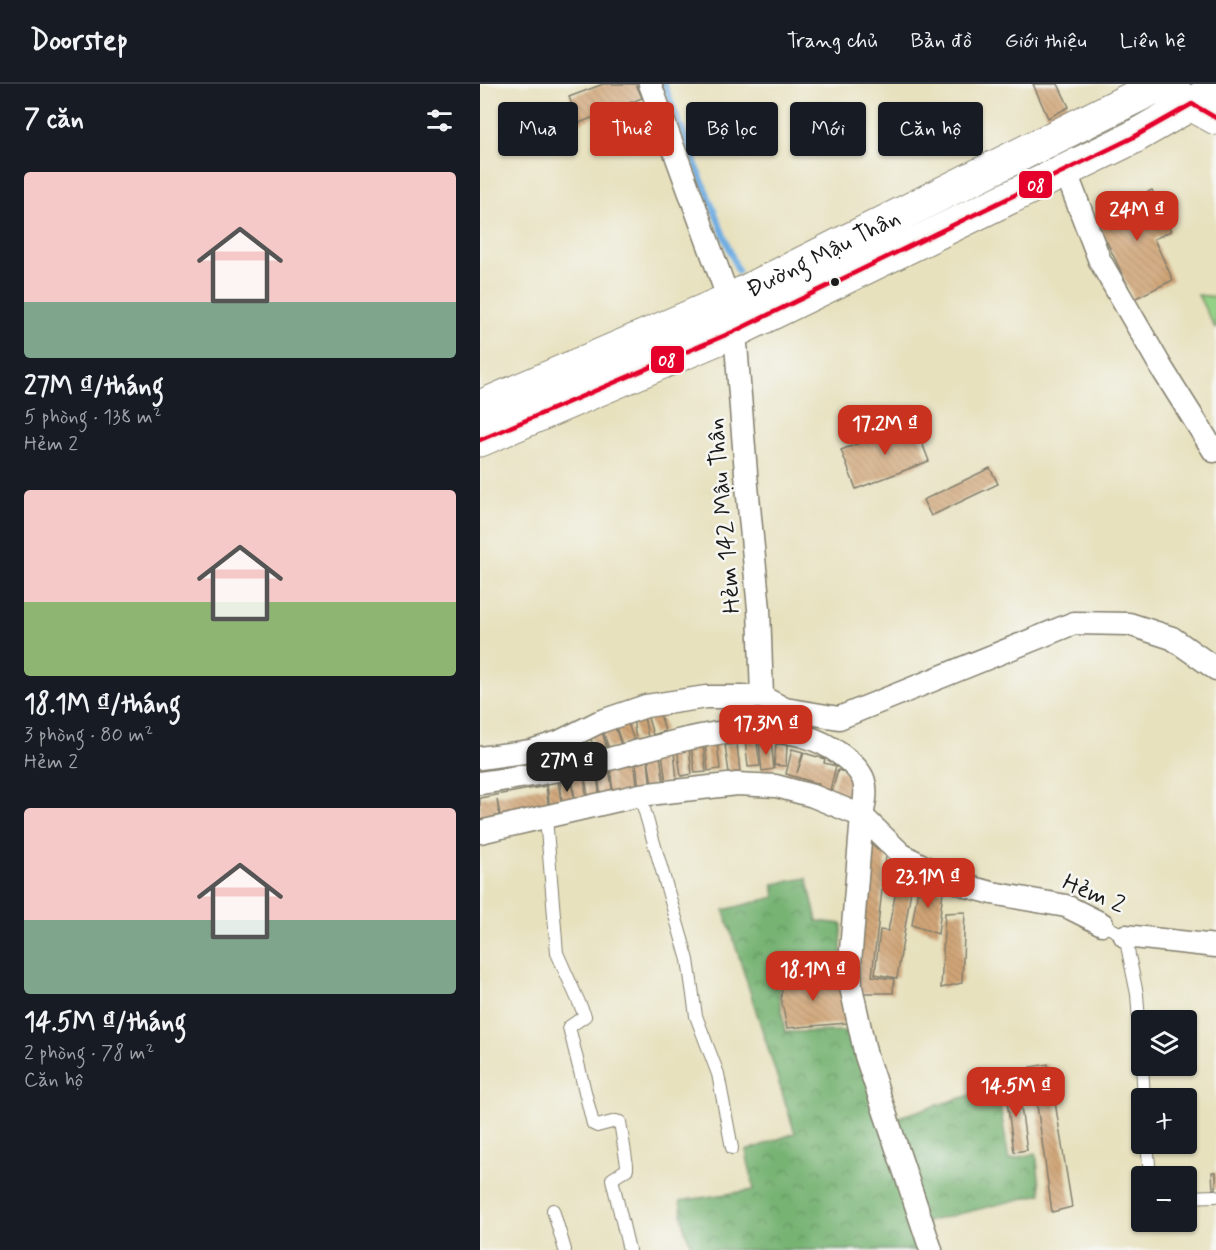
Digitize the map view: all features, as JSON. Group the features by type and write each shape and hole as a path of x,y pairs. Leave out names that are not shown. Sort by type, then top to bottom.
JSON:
{"main road":[{"name":"Đường Mậu Thân","path":"480,440 732,315 1158,85"},
{"path":"1158,85 1211,96"},
{"name":"Đường Mậu Thân","path":"480,407 732,315 1065,171 1211,96"}],"street":[{"name":"Hẻm 142 Mậu Thân","path":"650,84 732,315 759,609 762,697"},
{"path":"1065,171 1100,261 1161,367 1214,451"},
{"path":"480,758 531,751 559,742 599,722 646,706 706,697 762,697 784,709 839,718 1074,623 1129,624 1140,627 1172,638 1216,669"},
{"path":"480,783 595,762 693,737 725,732 777,730 822,742 850,761 862,773 866,784 850,963 851,987 866,1056 931,1250"},
{"name":"Hẻm 2","path":"480,832 640,795 737,784 776,786 813,796 862,816 901,854 937,874 981,890 1066,906 1102,924"},
{"path":"1125,936 1216,946"}],"lane":[{"path":"640,795 688,960 696,1016 718,1074 732,1148"},
{"path":"546,817 557,953 585,1016 568,1026 593,1124 597,1126 620,1122 627,1169 613,1176 612,1179 629,1250"},
{"name":"Hẻm 2","path":"1102,924 1125,936 1138,1010"},
{"path":"1197,1197 1216,1196"},
{"path":"552,1210 565,1250"}],"green space":[{"path":"1198,295 1216,297 1216,330"},
{"path":"807,878 817,921 842,924 840,975 782,976 779,995 785,1032 854,1031 882,1122 997,1087 1009,1160 1036,1153 1041,1194 926,1222 932,1250 694,1250 685,1231 680,1201 754,1190 746,1151 795,1133 724,910 775,897 773,884"}],"building":[{"path":"603,84 636,84 642,98 632,102 590,102 590,119 579,123 578,102 571,102 569,97"},
{"path":"1033,84 1058,84 1069,107 1048,118"},
{"path":"1152,190 1171,231 1154,239 1173,280 1134,299 1095,217"},
{"path":"914,422 929,461 856,489 841,450"},
{"path":"990,468 998,484 931,516 923,500"},
{"path":"659,710 665,731 653,735 647,714"},
{"path":"644,717 648,737 636,740 633,718"},
{"path":"627,720 634,741 622,745 615,724"},
{"path":"614,724 621,745 609,749 602,728"},
{"path":"601,728 607,749 595,753 589,732"},
{"path":"585,738 588,757 573,758 571,740"},
{"path":"756,738 760,766 748,767 745,739"},
{"path":"717,741 720,769 708,771 705,743"},
{"path":"771,741 774,769 762,771 759,743"},
{"path":"703,744 706,772 695,773 691,745"},
{"path":"737,744 740,772 729,773 725,745"},
{"path":"776,744 787,745 786,766 774,765"},
{"path":"689,747 692,774 681,776 677,748"},
{"path":"792,749 803,752 797,773 804,753 825,759 824,763 836,766 830,790 818,787 819,784 786,774"},
{"path":"674,752 677,780 666,782 662,754"},
{"path":"660,756 664,783 652,785 648,757"},
{"path":"648,761 651,789 639,790 636,762"},
{"path":"634,763 638,791 613,793 610,765"},
{"path":"609,768 613,796 601,797 597,769"},
{"path":"838,770 859,779 853,803 831,795"},
{"path":"597,774 600,802 589,803 585,776"},
{"path":"584,777 587,804 576,806 572,778"},
{"path":"571,778 575,806 563,807 560,780"},
{"path":"558,781 562,809 550,811 547,783"},
{"path":"546,786 549,814 501,822 497,799 500,823 480,826 480,798"},
{"path":"868,841 886,856 872,976 894,979 893,993 856,993"},
{"path":"899,876 912,884 897,978 875,974 880,930 888,931"},
{"path":"926,884 943,891 938,934 912,925 918,889 924,890"},
{"path":"965,912 962,983 941,988 945,913"},
{"path":"841,978 847,1023 787,1028 781,998 783,979"},
{"path":"1048,1064 1054,1096 1035,1100 1030,1067"},
{"path":"1018,1085 1027,1150 1014,1152 1005,1087"},
{"path":"1055,1102 1072,1207 1052,1212 1037,1105"},
{"path":"1212,1172 1216,1172 1216,1189 1213,1189"}],"waterway":[{"path":"664,84 738,271"}],"transit line":[{"name":"08","path":"480,440 735,331 1132,138 1192,104 1216,118"}]}
